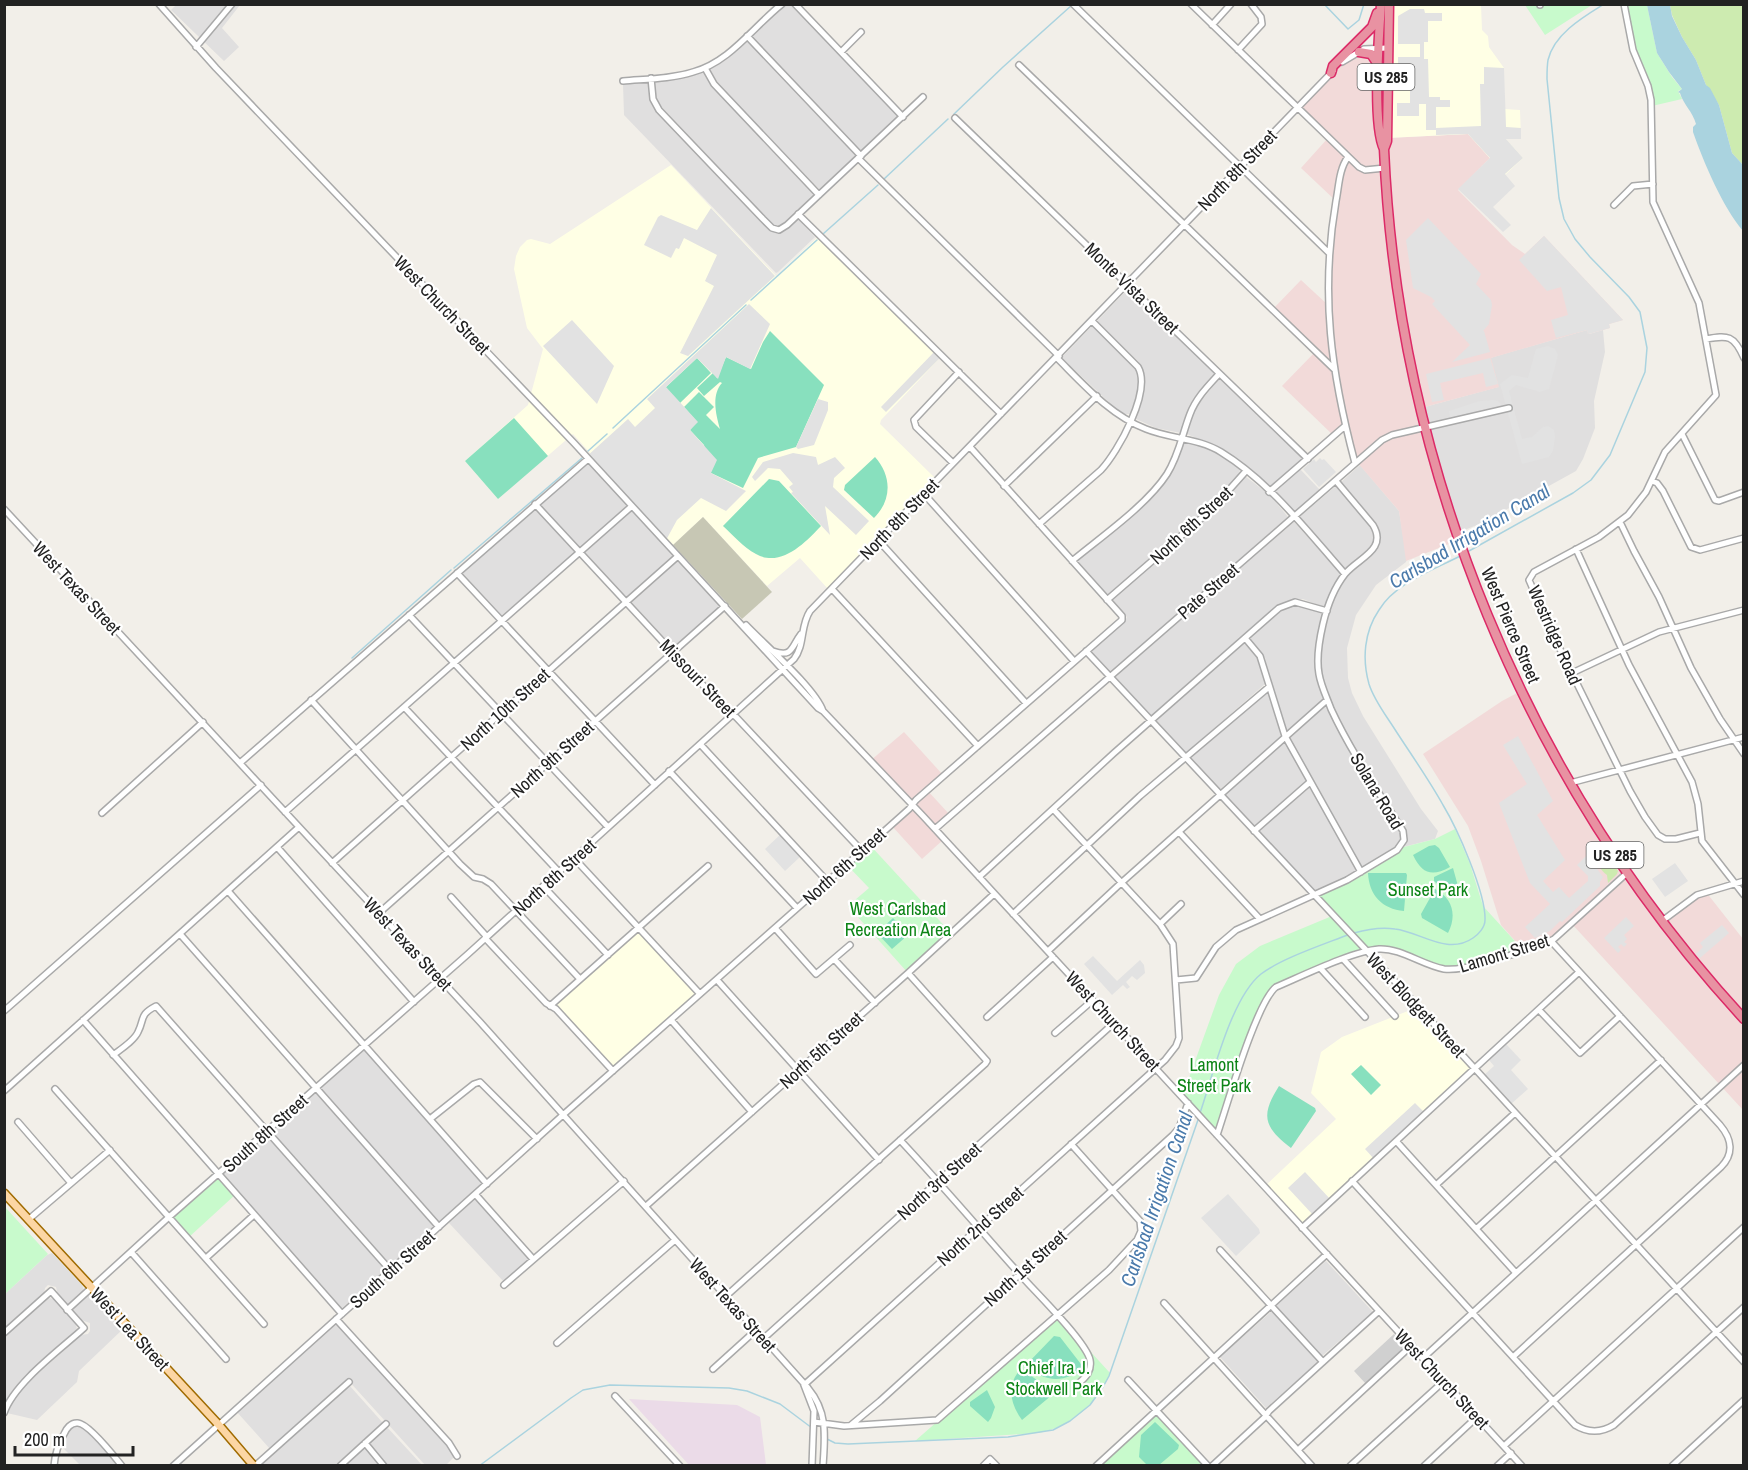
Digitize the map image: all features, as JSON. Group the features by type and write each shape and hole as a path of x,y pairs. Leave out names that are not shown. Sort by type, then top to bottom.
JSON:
{"highway":[{"name":"West Pierce Street","path":"1380,4 1387,141 1384,149"},
{"path":"1331,73 1333,66 1372,27 1380,4"},
{"name":"West Pierce Street","path":"1389,4 1383,50 1378,66 1380,141 1384,149 1390,236 1411,366 1426,428 1466,560 1486,613 1521,691 1570,783 1627,873 1662,921 1690,958 1743,1019"},
{"path":"1359,52 1371,54 1378,66"}],"main road":[{"name":"West Lea Street","path":"4,1193 255,1466"}],"street":[{"name":"West Church Street","path":"159,4 196,47 725,606 821,704 824,711 1522,1466"},
{"path":"196,47 232,4"},
{"path":"623,81 688,74 705,68 728,53 782,4"},
{"path":"795,4 903,117"},
{"path":"1191,4 1348,157 1365,170 1385,168"},
{"path":"1212,25 1231,4"},
{"path":"1238,50 1262,24 1261,17 1251,4"},
{"name":"Westridge Road","path":"1624,4 1633,50 1651,98 1652,194 1656,210 1697,296 1715,397 1662,458 1639,502 1620,522 1529,577 1540,606 1635,801 1660,836 1676,839 1700,833"},
{"path":"1074,5 1329,253"},
{"path":"841,52 861,32"},
{"path":"747,36 860,157 1109,407 1130,421 1154,432 1183,438 1215,449 1246,471 1269,492 1345,574"},
{"name":"North 8th Street","path":"440,978 785,668 798,654 808,615 1297,108 1344,61 1367,48 1383,50"},
{"path":"1019,65 1334,369"},
{"path":"705,68 714,84 819,195"},
{"path":"651,78 653,99 663,114 769,225 779,230 923,97"},
{"name":"Monte Vista Street","path":"955,118 1308,459"},
{"path":"1348,157 1342,168 1329,253 1328,306 1334,369 1355,464"},
{"path":"1614,205 1633,186 1653,184"},
{"path":"798,214 1001,414"},
{"path":"1039,524 1106,465 1119,445 1141,389 1141,371 1131,358 1092,321"},
{"path":"1706,339 1722,336 1731,339 1737,344 1743,358"},
{"path":"953,464 916,427 914,420 958,372"},
{"path":"1072,561 1132,511 1161,482 1173,463 1190,413 1197,400 1219,374"},
{"path":"1004,486 1097,396"},
{"name":"Pate Street","path":"935,829 1387,437 1509,408"},
{"path":"1269,492 1345,426"},
{"path":"1682,434 1715,500 1719,501 1743,492"},
{"path":"970,447 1107,600"},
{"path":"240,763 588,459"},
{"name":"North 6th Street","path":"564,1114 1123,618 1107,600 1212,509 1246,471"},
{"name":"Solana Road","path":"1176,980 1196,978 1222,941 1236,930 1361,872 1400,848 1405,835 1349,744 1320,680 1319,647 1326,611 1345,574 1376,546 1378,535 1373,525 1336,481"},
{"path":"1652,481 1660,487 1687,542 1695,550 1743,538"},
{"path":"924,494 1074,661"},
{"name":"Missouri Street","path":"535,504 862,851"},
{"path":"285,812 632,506"},
{"name":"West Texas Street","path":"4,509 440,978 811,1392 819,1404 825,1426 823,1466"},
{"path":"1620,522 1713,707 1743,753"},
{"path":"879,541 1026,703"},
{"path":"1576,549 1622,649 1694,787 1700,833 1708,850 1743,895"},
{"name":"North 10th Street","path":"332,862 678,556"},
{"path":"457,573 655,785"},
{"path":"832,589 978,746"},
{"path":"979,877 1151,720 1279,608 1287,604 1303,603 1326,611"},
{"name":"West Church Street","path":"725,606 732,610 771,650 785,668"},
{"name":"North 9th Street","path":"379,913 725,606"},
{"path":"1572,673 1672,628 1743,610"},
{"path":"409,615 608,827"},
{"path":"771,650 787,653 794,647 802,633"},
{"path":"1245,638 1260,656 1285,736 1361,872"},
{"name":"West Blodgett Street","path":"1086,651 1367,951 1743,1362"},
{"path":"1013,914 1185,757 1269,687"},
{"path":"311,700 449,852 474,877 489,882 580,979"},
{"path":"1048,951 1220,794 1328,700"},
{"path":"404,707 559,873"},
{"path":"102,813 203,722"},
{"path":"1570,783 1743,737"},
{"path":"700,744 827,881"},
{"path":"669,771 797,908"},
{"path":"1254,831 1310,782"},
{"path":"4,1011 261,785"},
{"path":"1053,809 1160,924 1173,944 1178,1041 1165,1060 1156,1068"},
{"path":"4,1091 300,827"},
{"path":"1179,832 1259,918"},
{"path":"277,847 414,1002"},
{"path":"574,858 700,994"},
{"path":"550,1006 708,866"},
{"name":"Lamont Street","path":"1217,1135 1256,1023 1267,996 1276,987 1367,951 1389,950 1437,967 1458,969 1551,941 1627,873"},
{"path":"1662,921 1697,895 1743,881"},
{"path":"543,886 608,955"},
{"path":"228,891 487,1184"},
{"name":"North 5th Street","path":"646,1206 994,894"},
{"path":"451,897 486,938 613,1071"},
{"path":"1160,924 1181,903"},
{"path":"775,928 815,973 850,945"},
{"path":"180,934 439,1227"},
{"path":"1513,1357 1721,1167 1731,1148 1727,1134 1701,1104 1551,941"},
{"path":"987,1017 1053,957"},
{"path":"834,959 874,1003"},
{"path":"1344,960 1395,1016"},
{"path":"1321,969 1365,1017"},
{"path":"1302,1228 1580,972"},
{"path":"725,1297 987,1061 908,973"},
{"name":"South 8th Street","path":"67,1310 440,978"},
{"path":"717,980 879,1160"},
{"path":"1055,1033 1092,1000"},
{"path":"113,1055 138,1034 142,1016 156,1006 391,1271"},
{"path":"1539,1010 1580,1053 1620,1016"},
{"path":"83,1020 342,1314"},
{"path":"671,1020 752,1112"},
{"name":"North 3rd Street","path":"763,1339 1114,1023"},
{"path":"1476,1229 1661,1060"},
{"path":"1423,1358 1743,1065"},
{"name":"North 2nd Street","path":"804,1385 1156,1068"},
{"path":"430,1119 474,1084 481,1083 537,1139"},
{"path":"55,1089 264,1323"},
{"name":"North 1st Street","path":"851,1425 872,1409 1178,1131 1188,1103"},
{"path":"1436,1185 1515,1113"},
{"name":"South 6th Street","path":"173,1466 564,1114"},
{"path":"18,1122 71,1183"},
{"path":"900,1140 1058,1316 1090,1358 1090,1371 1079,1383"},
{"path":"1396,1141 1516,1273"},
{"path":"814,1422 825,1426 844,1426 935,1421 1109,1270 1140,1236 1142,1227 1140,1221 1071,1144"},
{"path":"28,1220 110,1150"},
{"path":"504,1285 624,1181"},
{"path":"1352,1181 1580,1428 1595,1431 1608,1429 1743,1307"},
{"path":"476,1195 533,1259"},
{"path":"206,1258 254,1215"},
{"path":"1504,1446 1743,1227"},
{"path":"557,1343 675,1240"},
{"path":"1221,1250 1323,1362"},
{"path":"131,1252 226,1359"},
{"path":"1099,1465 1327,1254"},
{"path":"4,1333 51,1291 84,1328 20,1387 4,1413"},
{"path":"1164,1303 1312,1466"},
{"path":"1128,1380 1210,1466 1379,1311"},
{"path":"336,1319 449,1443 458,1456"},
{"path":"713,1369 755,1330"},
{"path":"1298,1450 1412,1346"},
{"path":"1350,1466 1444,1381"},
{"path":"255,1466 349,1382"},
{"name":"West Texas Street","path":"804,1385 813,1408 812,1466"},
{"path":"615,1396 680,1466"},
{"path":"1672,1466 1743,1400"},
{"path":"1424,1466 1477,1417"},
{"path":"54,1466 55,1453 62,1437 73,1424 82,1424 122,1466"},
{"path":"340,1466 386,1424"},
{"path":"365,1443 384,1466"},
{"path":"1497,1466 1511,1453"},
{"path":"983,1466 990,1459 997,1466"}],"shaded area":[{"path":"176,5 240,5 222,28 239,47 224,61 171,10"},
{"path":"785,5 793,5 897,115 898,117 863,150 859,150 752,38 752,35"},
{"path":"1389,5 1481,5 1482,30 1488,36 1489,47 1504,68 1504,109 1520,110 1521,139 1506,139 1523,158 1505,175 1468,134 1387,138"},
{"path":"1410,9 1424,9 1425,13 1442,13 1442,21 1428,21 1428,42 1424,42 1424,59 1428,59 1429,97 1450,100 1450,107 1436,107 1436,128 1481,126 1480,84 1484,84 1484,67 1504,68 1506,127 1521,128 1521,139 1506,139 1523,158 1505,174 1515,186 1493,207 1511,225 1503,232 1458,189 1490,158 1468,134 1436,135 1436,130 1426,130 1426,104 1419,104 1419,116 1397,116 1397,103 1410,103 1410,77 1398,76 1398,57 1420,57 1420,44 1398,44 1398,16"},
{"path":"745,41 748,41 856,154 856,157 820,190 715,82 709,71 709,68 724,60"},
{"path":"1359,52 1375,58 1380,140 1468,134 1490,158 1458,190 1512,245 1525,254 1544,236 1623,320 1609,324 1610,328 1588,334 1587,330 1491,358 1499,387 1421,408 1459,540 1406,561 1399,511 1357,462 1345,427 1334,436 1282,386 1315,352 1272,310 1301,280 1328,305 1336,201 1301,168 1328,138 1297,107 1340,64"},
{"path":"703,71 712,86 815,195 781,226 773,225 657,102 654,81"},
{"path":"648,81 651,101 655,109 770,230 781,231 797,218 815,237 778,272 776,273 624,115 623,84"},
{"path":"671,165 776,276 817,238 940,358 881,420 880,424 935,478 828,589 800,558 767,586 703,517 673,545 573,434 498,499 465,461 528,405 543,349 527,328 514,269 520,247 531,239 550,244"},
{"path":"711,208 775,276 688,356 680,353 714,286 705,281 717,255 684,238 679,249 676,248 671,258 644,245 661,215 697,230"},
{"path":"1428,218 1481,274 1476,284 1491,300 1492,305 1489,324 1483,331 1490,352 1452,362 1470,345 1432,304 1435,301 1431,297 1413,288 1406,240"},
{"path":"1544,236 1623,320 1609,324 1610,328 1588,334 1587,330 1556,338 1551,320 1568,315 1561,287 1547,291 1519,260"},
{"path":"1127,290 1214,372 1215,375 1206,385 1181,433 1156,428 1136,419 1144,387 1143,371 1138,361 1096,322"},
{"path":"749,304 770,324 750,369 726,357 718,379 697,358 666,387 698,422 690,430 717,460 711,473 746,491 726,511 701,498 677,520 665,542 586,457 628,419 635,427 655,408 647,399"},
{"path":"572,320 614,366 597,404 543,346"},
{"path":"1093,325 1137,370 1139,381 1137,395 1130,414 1125,414 1114,407 1063,359 1063,356"},
{"path":"1587,330 1589,334 1603,330 1605,352 1594,401 1595,428 1576,471 1482,523 1457,533 1421,408 1498,387 1490,358"},
{"path":"1548,346 1555,349 1558,355 1549,389 1540,392 1516,385 1509,391 1522,439 1532,437 1543,427 1548,426 1554,430 1553,451 1549,457 1522,464 1500,384 1512,375 1528,378 1536,349"},
{"path":"936,350 942,356 886,412 881,407"},
{"path":"1490,358 1498,384 1486,387 1483,373 1440,383 1444,400 1432,402 1426,374"},
{"path":"1222,379 1304,458 1269,488 1226,451 1187,434 1194,410 1218,380"},
{"path":"818,399 828,402 828,410 814,445 798,449 796,447"},
{"path":"1494,400 1502,405 1450,418 1449,411 1480,401"},
{"path":"1187,441 1206,447 1226,458 1240,469 1239,475 1195,521 1111,594 1106,595 1077,560 1161,487 1175,468 1183,445"},
{"path":"793,453 816,457 818,465 835,457 845,468 834,478 833,487 869,521 856,535 825,506 830,535 791,493 793,492 789,487 793,484 780,469 768,468 755,481 752,477 763,462"},
{"path":"1320,458 1324,459 1336,472 1319,487 1303,469 1314,459 1316,462"},
{"path":"588,463 628,506 580,548 540,506 540,503"},
{"path":"1360,465 1399,511 1407,558 1406,562 1376,585 1356,615 1347,648 1348,678 1363,716 1421,809 1438,831 1435,839 1403,847 1407,837 1406,833 1340,723 1322,680 1320,668 1322,639 1333,600 1346,578 1375,550 1379,543 1379,530 1375,523 1340,483"},
{"path":"1300,469 1320,490 1294,513 1273,491"},
{"path":"1245,476 1271,496 1288,517 1112,671 1108,671 1090,651 1127,617 1112,602 1114,598 1207,517"},
{"path":"1336,486 1374,531 1375,540 1372,548 1345,570 1298,518"},
{"path":"535,508 574,549 575,553 501,616 462,573"},
{"path":"631,509 674,556 626,598 583,552"},
{"path":"703,517 772,592 742,619 673,545"},
{"path":"1294,522 1342,574 1325,608 1303,599 1290,600 1280,605 1151,717 1115,677"},
{"path":"678,560 720,606 674,648 630,601"},
{"path":"1293,605 1323,613 1316,650 1316,669 1324,700 1287,733 1272,690 1265,658 1249,638 1276,614"},
{"path":"1244,643 1259,658 1265,684 1185,754 1155,721"},
{"path":"1265,691 1268,692 1283,736 1219,790 1189,757"},
{"path":"1521,691 1557,760 1662,921 1706,892 1743,939 1743,1110 1571,923 1554,939 1523,950 1501,925 1468,826 1423,754 1502,701"},
{"path":"1325,706 1328,707 1401,835 1400,844 1396,848 1363,868 1290,736"},
{"path":"904,732 943,775 927,790 950,815 935,829 944,839 922,859 891,825 911,804 870,761"},
{"path":"1518,736 1553,801 1537,815 1565,860 1543,881 1553,892 1559,887 1569,898 1588,881 1588,876 1577,865 1587,855 1603,877 1600,886 1562,922 1560,921 1550,931 1535,938 1525,927 1550,904 1530,883 1499,803 1527,784 1503,745"},
{"path":"1286,741 1307,782 1254,828 1223,795"},
{"path":"1309,787 1357,870 1355,874 1315,891 1258,831"},
{"path":"781,834 801,856 785,871 765,849"},
{"path":"1675,863 1688,881 1665,897 1652,879"},
{"path":"1626,917 1634,926 1624,935 1627,939 1624,942 1627,944 1624,947 1621,944 1618,947 1621,950 1618,953 1604,938"},
{"path":"1722,925 1729,933 1700,958 1696,954 1703,947 1700,943"},
{"path":"639,927 700,994 613,1071 550,1006"},
{"path":"1093,956 1117,981 1140,960 1144,965 1145,973 1137,980 1132,976 1126,982 1130,987 1127,989 1123,985 1112,995 1084,964"},
{"path":"1418,1007 1475,1069 1302,1228 1264,1187 1336,1119 1311,1093 1321,1052 1342,1037"},
{"path":"1506,1044 1521,1060 1511,1070 1528,1089 1511,1104 1484,1075 1494,1066 1489,1060"},
{"path":"365,1049 484,1183 438,1222 320,1089"},
{"path":"316,1092 435,1225 390,1266 271,1132"},
{"path":"1415,1103 1426,1114 1375,1160 1365,1149"},
{"path":"267,1135 386,1269 341,1309 222,1175"},
{"path":"1305,1172 1331,1200 1314,1216 1288,1188"},
{"path":"1228,1194 1260,1233 1236,1256 1201,1218"},
{"path":"476,1198 530,1260 504,1282 449,1223"},
{"path":"52,1253 84,1290 67,1304 58,1295 56,1287 48,1285 44,1294 5,1330 5,1294"},
{"path":"1326,1261 1373,1312 1322,1356 1276,1306"},
{"path":"87,1295 93,1296 123,1329 79,1371 77,1382 37,1420 7,1413 20,1390 81,1335 88,1334 90,1323 81,1320 73,1310"},
{"path":"50,1298 56,1300 76,1322 77,1331 17,1386 5,1405 5,1337"},
{"path":"1272,1311 1318,1362 1266,1408 1220,1357"},
{"path":"335,1322 454,1451 455,1456 446,1465 425,1465 347,1379 270,1449 236,1411"},
{"path":"1394,1334 1405,1349 1366,1384 1354,1371"},
{"path":"349,1385 383,1423 335,1465 259,1465"},
{"path":"629,1399 737,1405 760,1417 766,1465 689,1465"},
{"path":"74,1426 83,1428 119,1465 80,1465 61,1446"},
{"path":"386,1426 422,1465 342,1466"}],"green space":[{"path":"1525,5 1592,5 1545,35"},
{"path":"1624,5 1647,5 1657,53 1682,89 1678,91 1682,99 1652,106 1639,66"},
{"path":"1670,5 1743,5 1743,165 1732,153 1719,105 1706,85 1696,60 1682,37"},
{"path":"770,331 824,385 796,447 758,458 743,488 711,473 704,445 690,430 697,422 684,407 699,392 714,407 706,415 720,429 715,399 722,383 720,382 704,396 697,388 713,373 717,378 726,357 751,369"},
{"path":"697,358 711,373 680,403 665,388"},
{"path":"514,418 548,456 498,499 465,461"},
{"path":"875,457 885,472 888,488 884,504 874,518 844,490 845,485"},
{"path":"769,479 779,481 821,526 792,552 774,558 765,558 751,551 723,526"},
{"path":"1455,829 1470,864 1483,906 1523,950 1465,968 1445,969 1397,952 1367,951 1276,987 1263,1004 1217,1135 1182,1097 1219,995 1236,964 1260,946 1332,916 1314,895 1341,883 1400,848 1435,839"},
{"name":"West Carlsbad Recreation Area","path":"869,844 951,933 908,973 848,906 869,888 846,864"},
{"path":"1435,845 1450,867 1433,873 1424,870 1413,855"},
{"path":"1598,847 1602,848 1618,871 1608,883 1607,875 1598,865 1592,852"},
{"path":"1453,868 1458,886 1451,897 1434,881 1434,877"},
{"path":"1368,873 1406,873 1404,911 1396,910 1378,900 1371,888"},
{"path":"1435,889 1446,897 1452,908 1451,927 1448,933 1422,918 1421,914"},
{"path":"893,918 908,935 892,949 877,933"},
{"path":"1361,1065 1381,1085 1371,1095 1351,1074"},
{"path":"1279,1086 1315,1108 1316,1111 1291,1148 1275,1134 1268,1120 1269,1105"},
{"path":"219,1175 236,1194 188,1238 169,1217"},
{"path":"5,1207 48,1254 5,1294"},
{"name":"Chief Ira J. Stockwell Park","path":"1058,1316 1110,1373 1098,1395 1082,1412 1072,1420 1038,1433 915,1441"},
{"path":"1054,1336 1060,1337 1084,1368 1077,1373 1055,1379 1040,1375 1026,1365"},
{"path":"1021,1369 1050,1389 1052,1395 1022,1420 1012,1401 1011,1394 1013,1381"},
{"path":"987,1390 995,1407 988,1422 970,1406 970,1402"},
{"path":"1156,1410 1208,1465 1102,1466 1099,1463"},
{"path":"1155,1422 1179,1445 1178,1449 1159,1465 1147,1465 1139,1457 1141,1435"}],"water":[{"path":"1647,5 1670,5 1672,16 1682,37 1696,60 1706,85 1719,105 1732,153 1743,165 1743,231 1721,197 1708,170 1693,132 1695,120 1678,92 1682,89 1657,53"}],"waterway":[{"path":"1324,4 1348,29 1359,20 1364,4"},
{"name":"Carlsbad Irrigation Canal","path":"1469,551 1573,493 1591,480 1610,455 1645,372 1647,348 1640,312 1575,239 1564,219 1559,198 1547,79 1548,60 1556,42 1563,34 1604,4"},
{"path":"954,114 1072,5"},
{"path":"884,179 948,119"},
{"path":"823,234 878,185"},
{"path":"751,300 817,240"},
{"path":"613,428 746,305"},
{"path":"588,451 607,434"},
{"path":"454,568 582,458"},
{"name":"Carlsbad Irrigation Canal","path":"1354,933 1374,929 1395,929 1454,945 1473,938 1485,923 1481,894 1456,829 1371,690 1365,655 1370,627 1386,600 1405,584 1462,555"},
{"path":"352,658 451,570"},
{"name":"Carlsbad Irrigation Canal","path":"1200,1113 1224,1038 1250,985 1261,974 1280,962 1350,934"},
{"name":"Carlsbad Irrigation Canal","path":"825,1438 835,1443 848,1444 1008,1437 1053,1430 1070,1421 1090,1405 1109,1376 1199,1117"},
{"name":"Carlsbad Irrigation Canal","path":"479,1466 583,1390 610,1385 729,1388 747,1391 780,1404 812,1428"}],"park label":[{"name":"Sunset Park","path":"1428,889"},
{"name":"Lamont Street Park","path":"1214,1074"}]}
